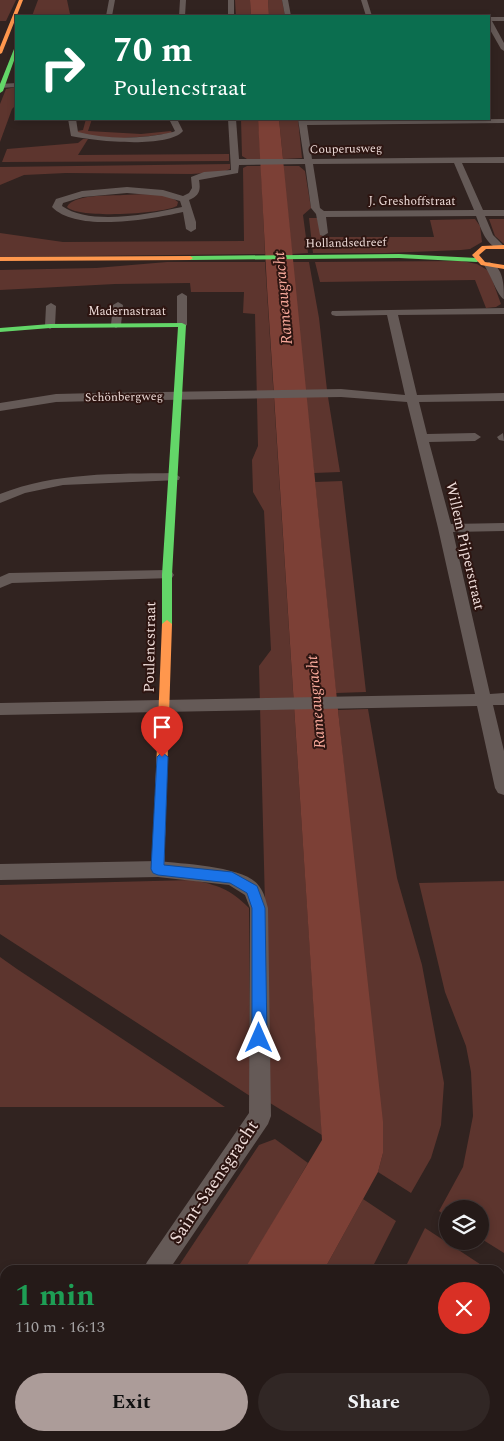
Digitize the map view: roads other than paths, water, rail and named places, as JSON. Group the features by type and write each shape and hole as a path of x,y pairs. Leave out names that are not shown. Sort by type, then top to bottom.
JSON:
{"main road":[{"path":"0,53 21,0"},
{"path":"1,85 15,51"},
{"path":"495,244 477,256 489,265 504,267"},
{"name":"Hollandsedreef","path":"0,259 477,256"},
{"name":"Hollandsedreef","path":"0,269 66,268 174,259"},
{"name":"Madernastraat","path":"0,330 50,326 182,325 179,396"},
{"name":"Poulencstraat","path":"158,869 165,706 167,575 179,396"}],"street":[{"path":"108,15 112,0"},
{"path":"182,15 183,0"},
{"path":"231,0 231,15"},
{"path":"285,0 288,15"},
{"path":"364,0 369,15"},
{"path":"490,21 504,19"},
{"path":"490,23 504,49"},
{"path":"490,42 500,42"},
{"path":"1,85 15,84"},
{"path":"72,120 74,134 112,139 147,138 176,134 179,131 174,120"},
{"path":"187,209 153,216 110,218 74,217 62,213 58,207 59,201 82,194 127,190 163,193 184,198 193,195 196,188 194,179 203,175 234,171 232,120"},
{"path":"323,234 321,214 316,208 302,121 504,121"},
{"name":"Couperusweg","path":"234,162 504,160"},
{"path":"457,161 479,213 495,244"},
{"path":"184,198 191,222 191,229"},
{"name":"J. Greshoffstraat","path":"321,214 504,213"},
{"path":"489,265 496,274 504,296"},
{"path":"182,296 182,325"},
{"path":"116,325 118,305"},
{"path":"50,306 50,326"},
{"path":"336,313 504,311"},
{"name":"Willem Pijperstraat","path":"392,312 445,528 504,788"},
{"path":"248,395 341,393 413,399 504,397"},
{"name":"Schönbergweg","path":"0,407 56,398 248,395"},
{"path":"422,438 475,437"},
{"path":"0,499 32,488 61,482 88,479 174,477"},
{"path":"445,528 504,527"},
{"path":"0,583 8,578 167,575"},
{"path":"0,709 504,699"},
{"name":"Saint-Saensgracht","path":"0,872 158,869 232,878 252,890 259,908 260,1116 158,1265"}],"water":[{"path":"250,0 268,0 269,15 251,15"},
{"name":"Rameaugracht","path":"258,120 279,120 338,710 383,1122 383,1153 378,1172 327,1265 247,1265 322,1140 267,287"}]}
